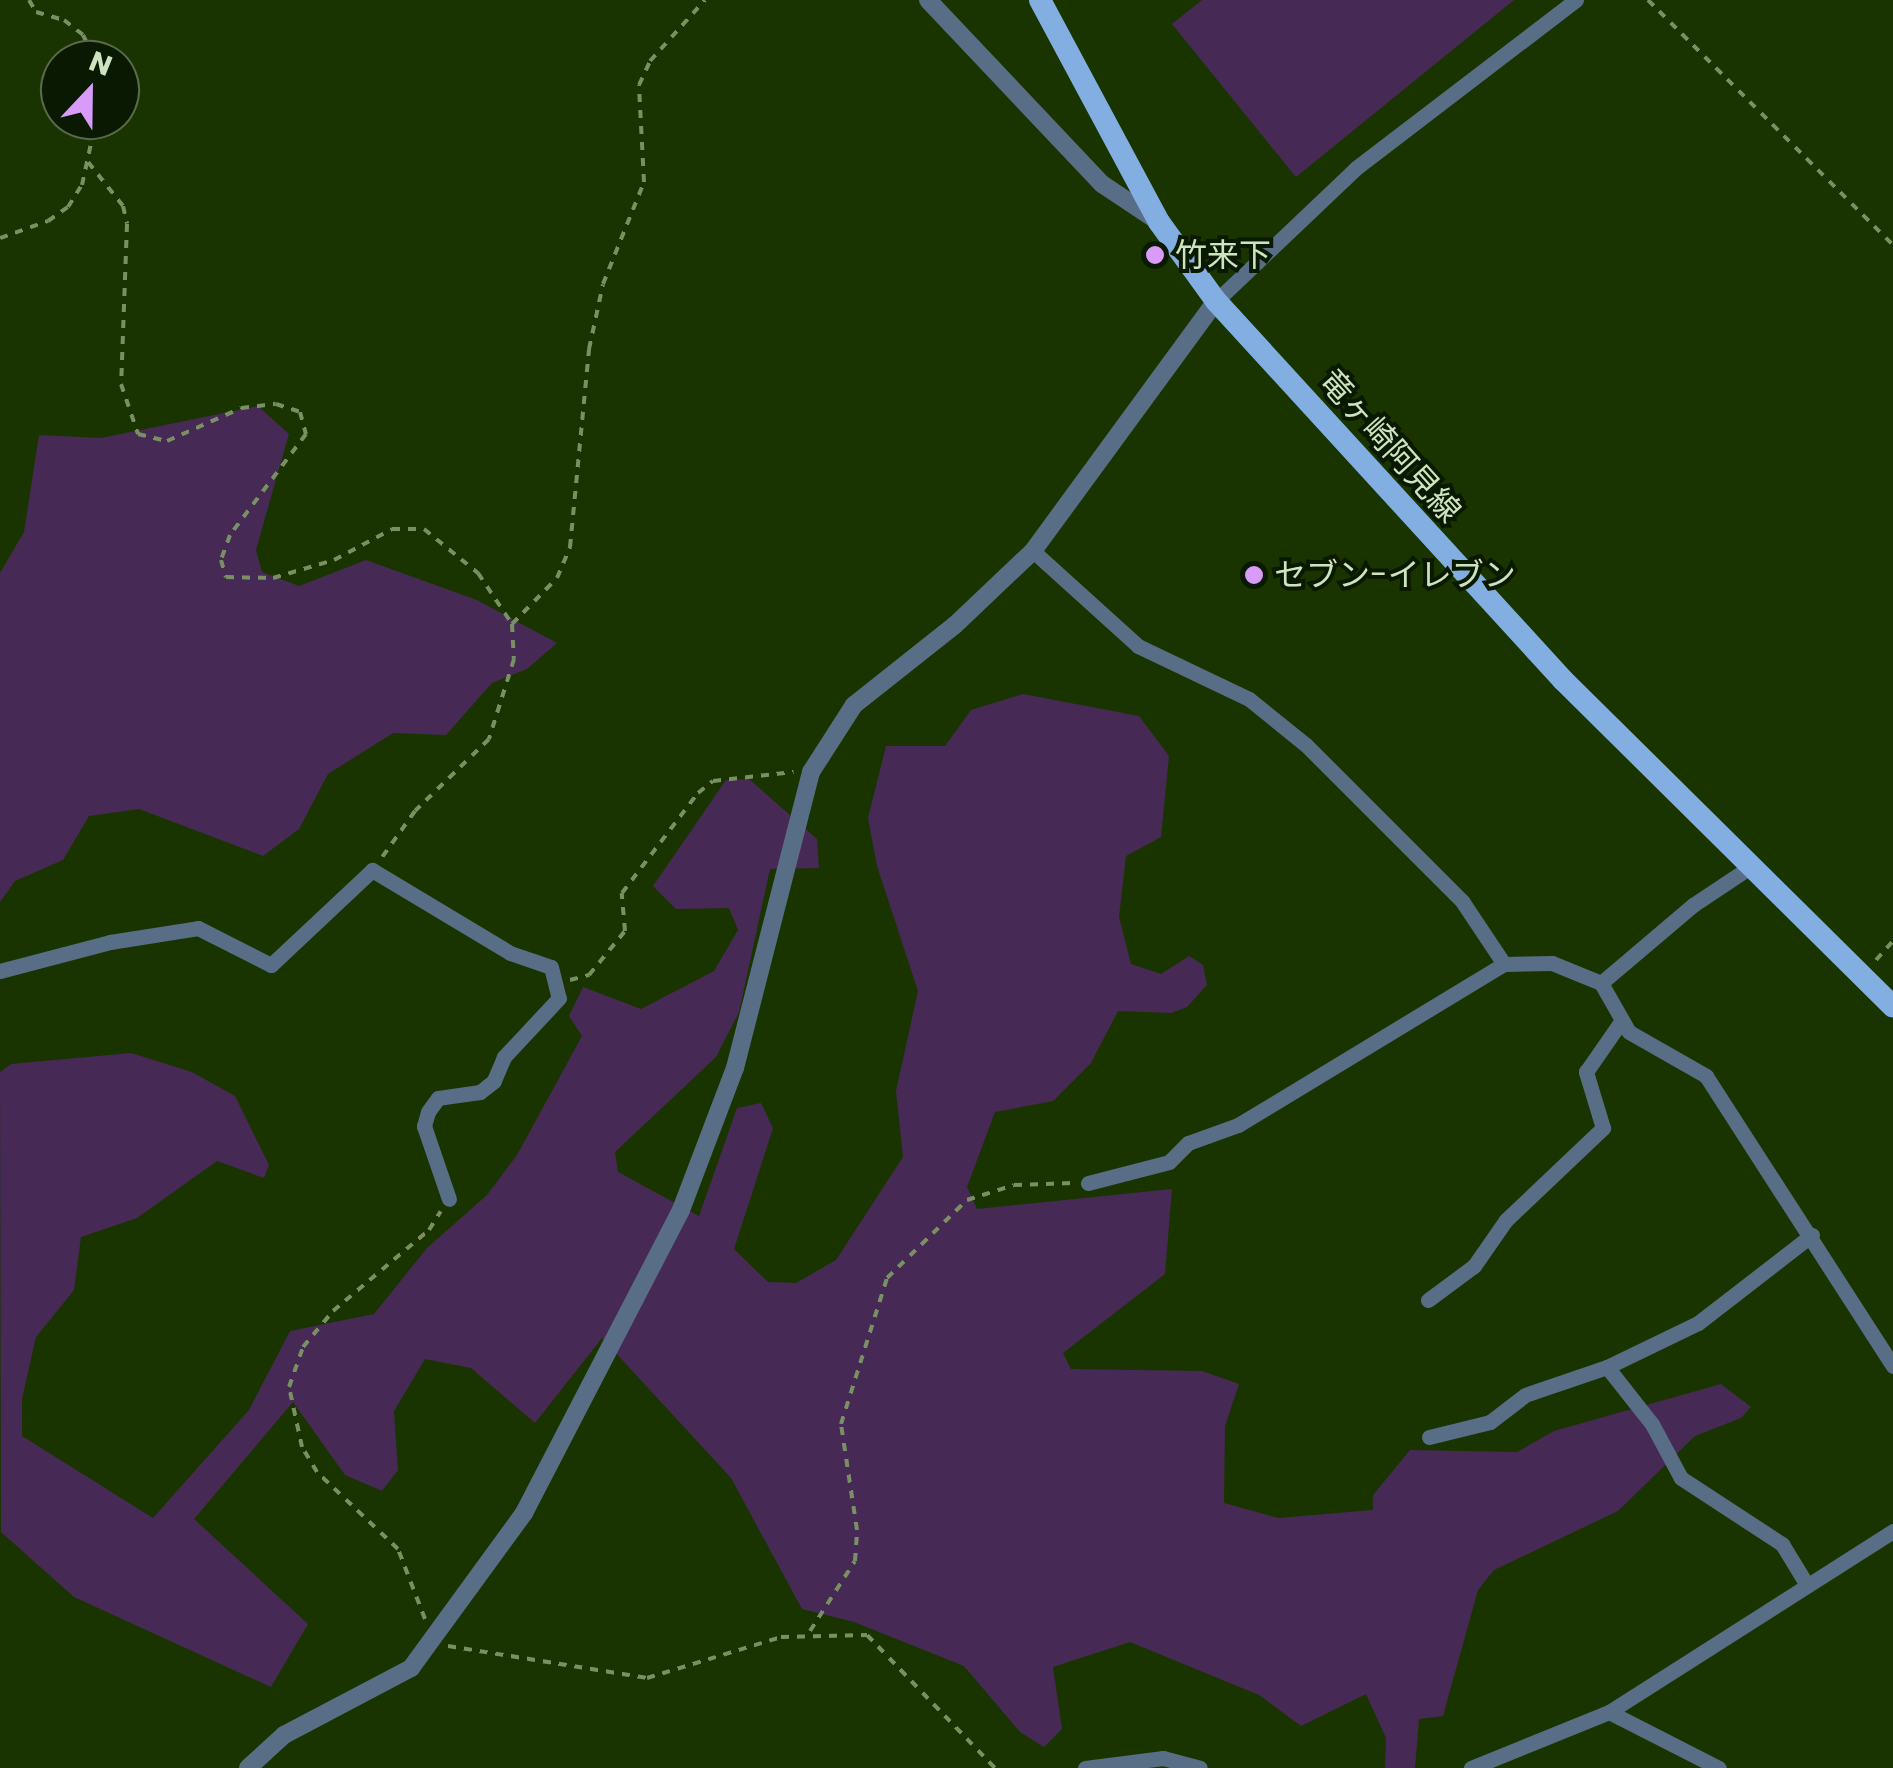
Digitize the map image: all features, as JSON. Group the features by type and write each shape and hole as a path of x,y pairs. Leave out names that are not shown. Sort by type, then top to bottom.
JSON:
{"main road":[{"name":"竜ヶ崎阿見線","path":"1040,0 1159,222 1216,301 1536,652 1893,1006"}],"street":[{"path":"928,0 1102,184 1159,222"},
{"path":"248,1768 284,1736 391,1682 435,1644 524,1513 682,1210 736,1068 810,772 854,705 956,625 1033,551 1216,301 1356,168 1576,0"},
{"path":"1033,551 1138,646 1249,699 1306,745 1462,901 1504,964"},
{"path":"1601,983 1693,905 1750,867"},
{"path":"0,971 198,928 272,965 372,870 510,953 551,967 556,984 559,998 504,1057 494,1081 480,1092 438,1098 428,1112 424,1126 449,1199"},
{"path":"1088,1183 1169,1162 1188,1143 1238,1125 1504,964 1552,963 1601,983 1629,1032 1706,1076 1893,1366"},
{"path":"1428,1300 1474,1266 1506,1220 1603,1128 1586,1072 1622,1020"},
{"path":"1428,1437 1490,1422 1525,1395 1607,1367 1698,1323 1812,1235"},
{"path":"1607,1367 1652,1424 1681,1478 1782,1544 1807,1585"},
{"path":"1470,1768 1610,1712 1893,1531"},
{"path":"1610,1712 1719,1768"},
{"path":"1085,1768 1162,1758 1200,1768"}],"path":[{"path":"29,0 36,12 64,20 85,40"},
{"path":"512,624 557,578 570,547 596,316 644,182 639,85 660,49 704,0"},
{"path":"1648,0 1893,245"},
{"path":"0,238 48,221 68,206 88,162 92,140"},
{"path":"88,162 123,206 127,224 121,384 138,434 167,441 241,408 276,404 300,412 306,434 230,535 220,560 226,576 273,578 334,560 392,529 424,530 444,540 478,573 512,624 514,658 489,739 415,811 372,870"},
{"path":"556,984 588,975 625,932 622,892 698,792 713,781 759,772 810,772"},
{"path":"1861,975 1893,942"},
{"path":"809,1633 855,1561 841,1424 887,1278 967,1200 1014,1185 1088,1183"},
{"path":"449,1199 428,1230 332,1310 303,1347 289,1388 302,1447 317,1472 398,1549 435,1644 646,1678 809,1633 868,1636 995,1768"}],"shaded area":[{"path":"1202,0 1514,0 1296,177 1172,24"},
{"path":"258,406 289,434 256,550 262,572 299,586 366,560 477,600 557,643 527,669 492,683 446,735 393,733 328,774 299,829 263,856 139,809 89,816 63,860 15,881 0,902 0,573 24,532 39,435 101,438"},
{"path":"1023,694 1139,716 1169,756 1161,837 1126,856 1119,917 1131,964 1161,974 1189,956 1203,965 1207,985 1187,1007 1171,1013 1118,1011 1091,1063 1053,1101 995,1112 967,1187 977,1209 1172,1189 1165,1274 1063,1353 1071,1369 1202,1371 1239,1384 1225,1426 1224,1503 1278,1518 1373,1510 1373,1495 1410,1450 1517,1452 1554,1431 1721,1384 1751,1407 1741,1418 1695,1436 1618,1511 1494,1570 1478,1590 1443,1716 1419,1719 1415,1768 1385,1768 1386,1738 1366,1694 1301,1726 1259,1695 1130,1642 1053,1667 1062,1729 1044,1747 1020,1732 964,1666 854,1622 802,1609 731,1478 602,1338 535,1423 471,1368 425,1359 394,1411 398,1470 382,1491 345,1475 293,1402 194,1519 308,1624 271,1687 74,1597 1,1532 0,1072 11,1064 131,1053 192,1072 235,1096 269,1165 264,1178 217,1161 137,1218 81,1237 74,1290 36,1337 22,1399 22,1436 153,1518 249,1410 290,1331 374,1314 427,1248 487,1195 517,1155 582,1036 569,1016 583,987 641,1009 714,971 738,930 729,908 676,909 653,886 726,780 749,779 817,839 819,868 770,869 739,1012 716,1057 615,1152 618,1172 699,1216 737,1108 761,1103 773,1128 734,1249 768,1282 796,1283 836,1260 903,1157 896,1091 918,991 877,866 868,818 886,746 945,746 971,710"}],"place":[{"name":"竹来下","path":"1155,255"},
{"name":"セブン-イレブン","path":"1254,575"}]}
